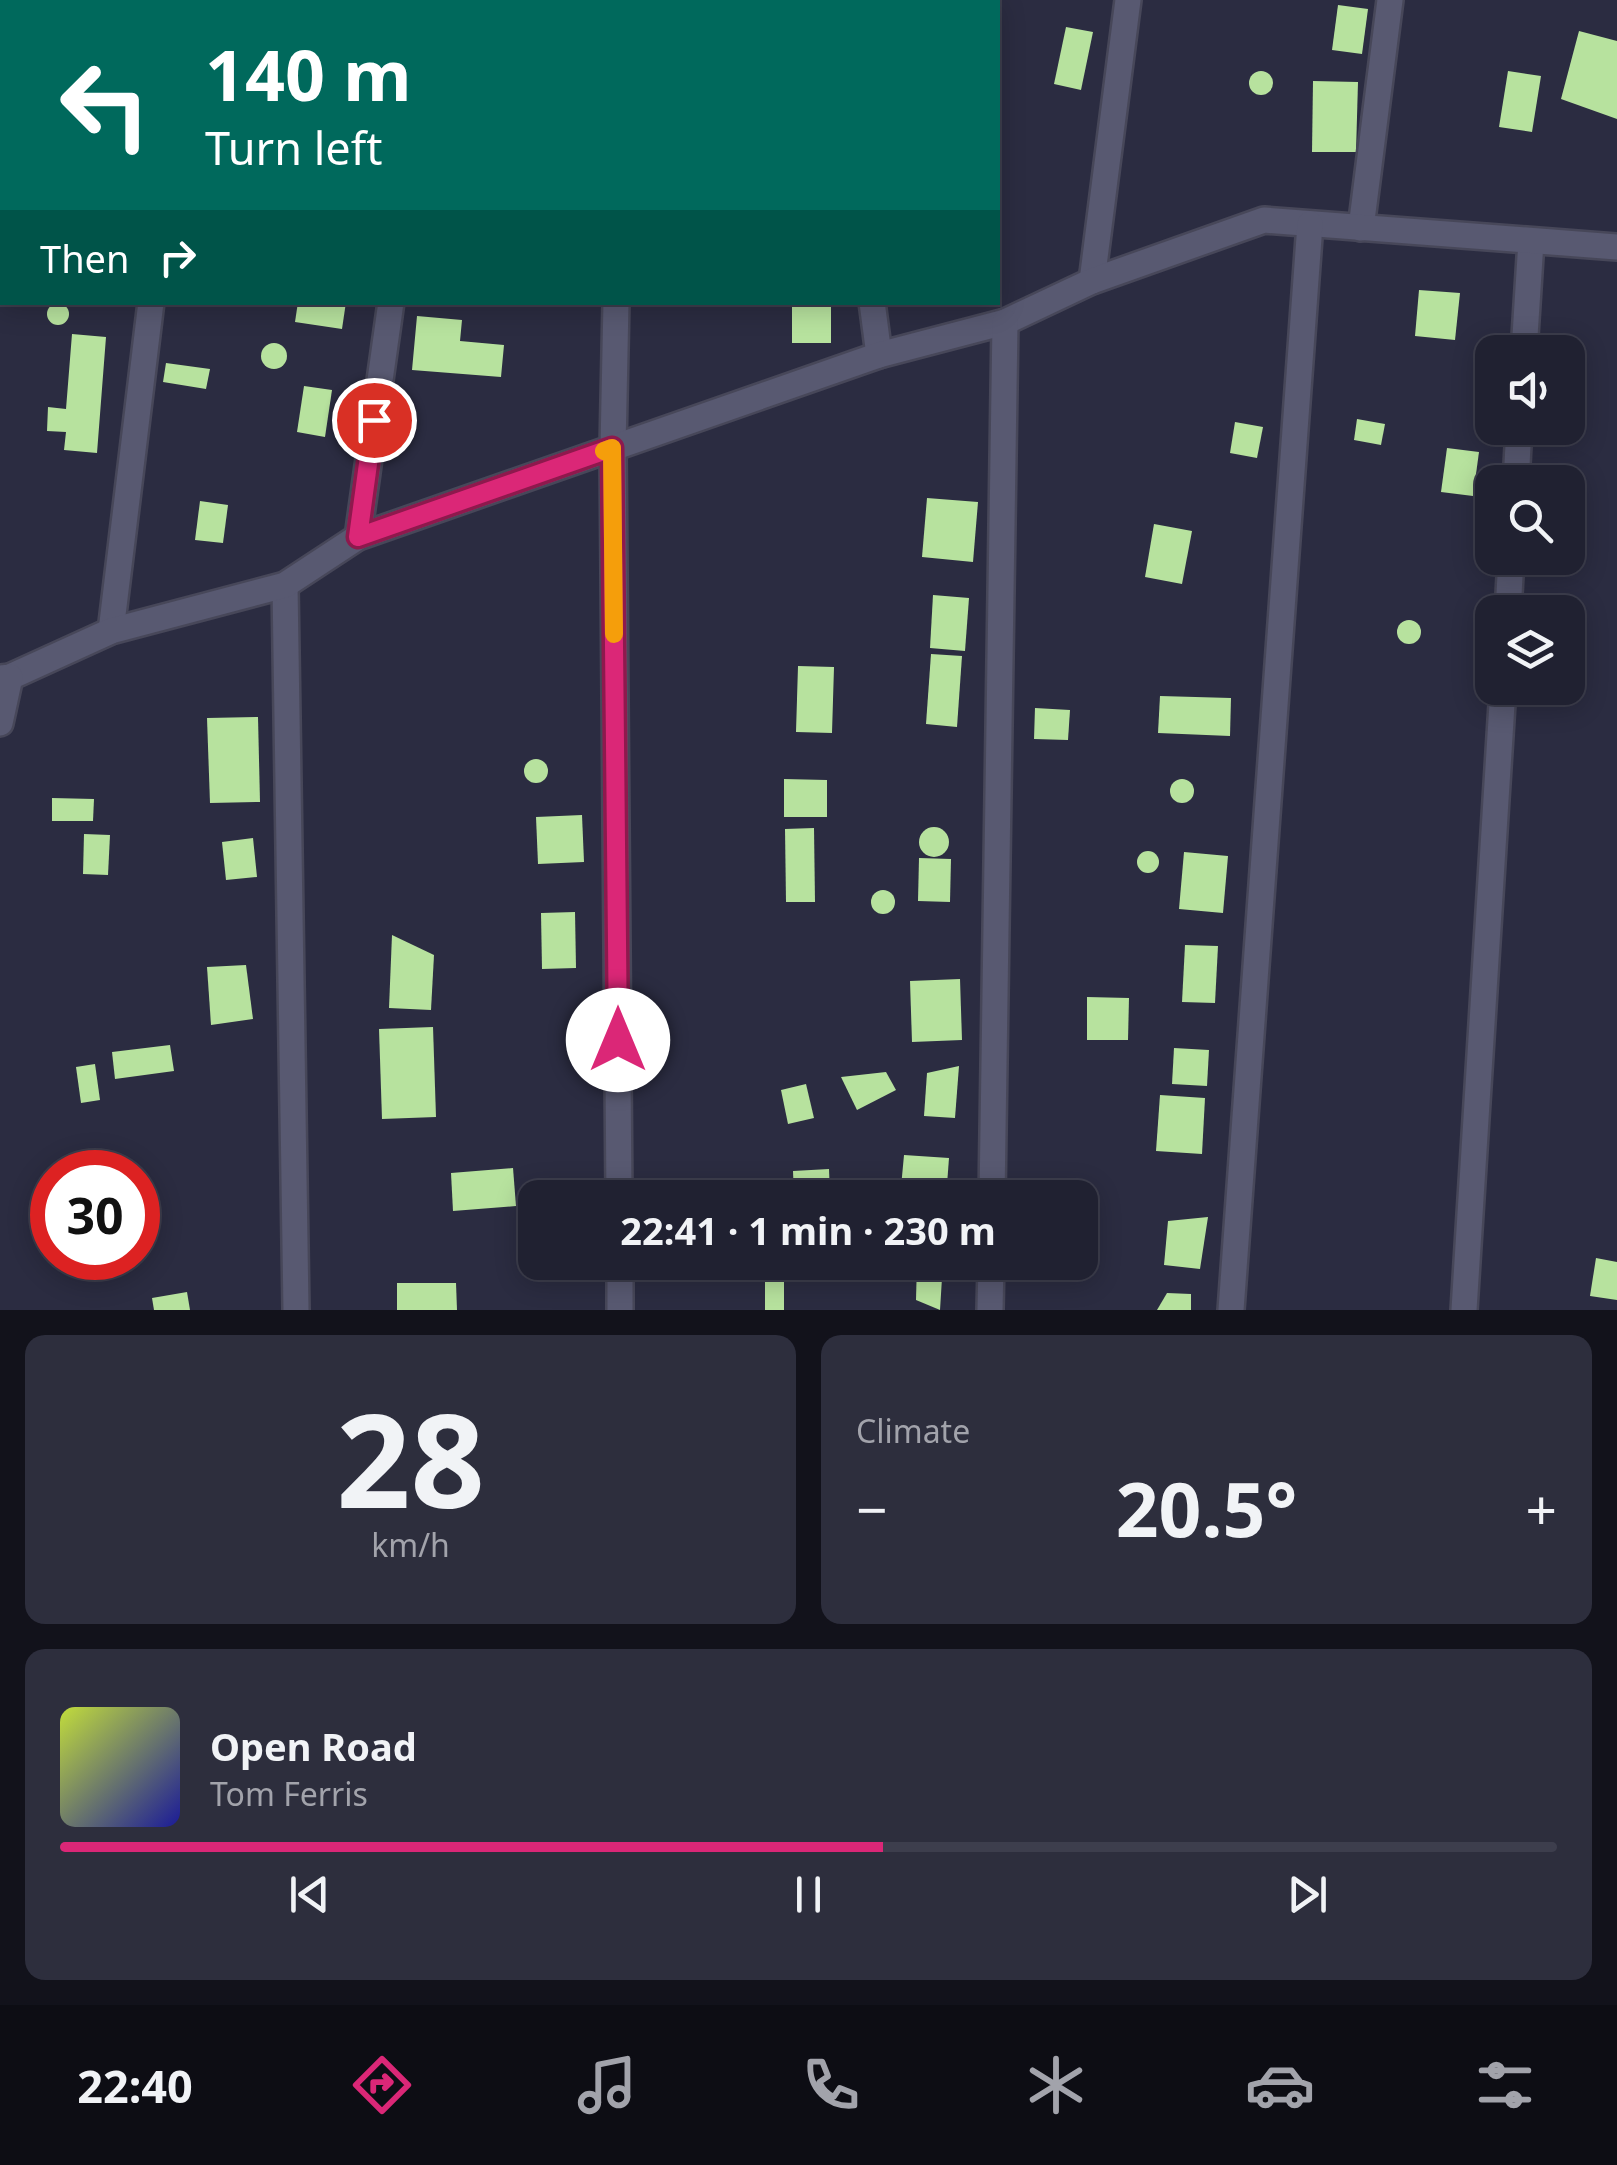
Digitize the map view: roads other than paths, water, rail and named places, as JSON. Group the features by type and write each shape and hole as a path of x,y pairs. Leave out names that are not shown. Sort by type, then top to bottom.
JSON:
{"street":[{"path":"1092,281 1128,0"},
{"path":"1362,228 1390,0"},
{"path":"0,723 5,678 111,630 285,585 358,537 878,355 1005,322 1092,281 1264,220 1617,247"},
{"path":"1232,1310 1310,224"},
{"path":"1525,335 1531,241"},
{"path":"111,630 151,305"},
{"path":"358,537 391,305"},
{"path":"616,305 612,448 619,1180"},
{"path":"872,305 878,355"},
{"path":"992,1180 1005,322"},
{"path":"285,585 296,1310"},
{"path":"1464,1310 1502,705"},
{"path":"620,1280 620,1310"},
{"path":"990,1310 991,1280"}]}
